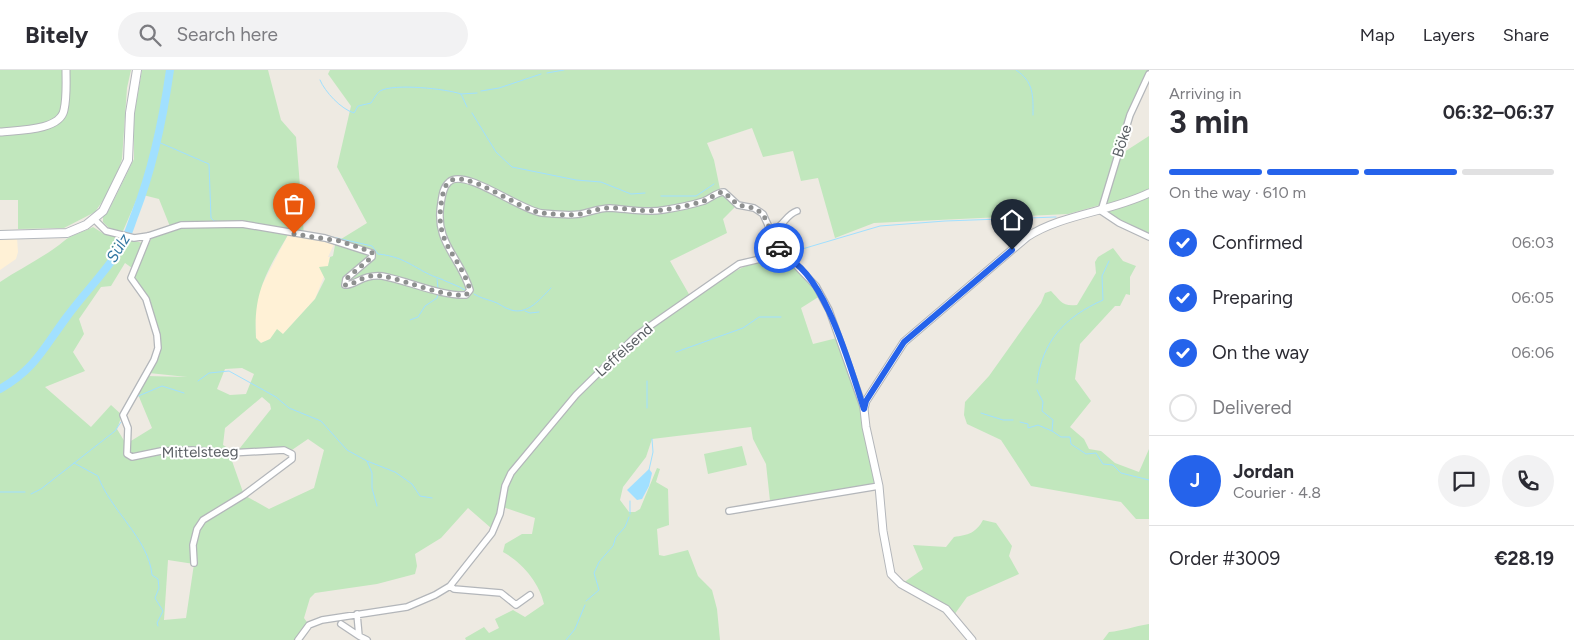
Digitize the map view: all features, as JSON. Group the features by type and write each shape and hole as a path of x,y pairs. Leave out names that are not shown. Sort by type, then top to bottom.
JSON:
{"main road":[{"path":"0,234 62,234 80,229 94,220 108,204 128,160 130,113 137,70"}],"street":[{"path":"0,132 45,127 57,121 64,112 66,70"},
{"name":"Böke","path":"1101,211 1130,115 1149,74"},
{"path":"94,220 106,230 134,238 148,236 181,225 242,224 325,238 372,252 372,257 346,279 345,285 349,286 365,276 382,276 422,285 446,293 466,295 470,290 462,266 452,256 441,235 440,206 443,192 450,180 460,178 492,190 526,210 560,214 579,214 605,208 663,210 703,201 721,192 726,193 738,205 754,208 763,214 782,256 790,259 808,276 826,302 864,409 879,486 883,532 891,574 901,584 946,609 972,640"},
{"path":"864,409 871,393 904,342 1027,237 1050,224 1127,203 1149,193"},
{"path":"771,231 781,227 789,214 797,211"},
{"path":"1101,211 1119,224 1149,237"},
{"name":"Mittelsteeg","path":"148,236 131,278 146,299 157,336 158,348 154,360 123,415 128,428 127,454 132,457 161,451 192,450 230,453 284,450 292,454 292,459 244,495 203,520 197,529 193,545 194,563"},
{"name":"Leffelsend","path":"450,586 492,533 500,514 507,480 515,467 565,407 637,335 739,264 762,258 782,256"},
{"path":"729,511 879,486"},
{"path":"298,640 309,625 322,620 407,607 435,595 450,586 454,589 501,593 516,605 530,595"},
{"path":"357,614 359,636"},
{"path":"341,624 367,640"}],"shaded area":[{"path":"289,233 335,242 328,257 330,257 328,266 315,299 283,334 261,343 256,339 255,314 258,293"},
{"path":"0,238 17,238 18,252 16,259 0,270"}],"green space":[{"path":"0,70 131,70 127,88 122,159 113,186 95,212 64,228 18,229 18,200 0,200"},
{"path":"142,70 268,70 281,120 296,137 304,235 289,233 263,282 259,294 256,322 256,338 261,343 270,339 277,329 283,334 315,299 325,279 319,267 328,266 330,257 333,256 335,245 333,244 367,223 337,167 351,106 328,74 330,70 1149,70 1149,74 1120,138 1100,205 1068,214 874,223 835,238 818,178 801,181 793,151 763,157 752,128 707,143 714,160 720,189 703,199 662,209 656,208 656,212 683,210 696,207 723,195 735,207 723,219 727,233 670,261 690,296 635,333 573,395 614,358 705,289 735,271 762,260 783,258 798,269 820,296 801,308 813,344 837,338 861,406 876,480 872,485 770,501 766,464 753,439 751,427 652,439 646,457 623,487 620,500 629,512 635,512 640,509 657,468 660,469 656,482 668,489 669,525 657,529 659,555 664,556 688,550 698,576 712,590 717,609 720,640 466,640 465,638 484,627 489,633 499,628 495,619 513,610 525,617 544,604 539,589 529,574 503,552 505,544 522,534 532,534 535,518 500,506 491,528 468,508 441,538 415,554 417,566 415,574 377,584 315,593 310,598 304,618 309,625 299,640 0,640 0,282 70,237 93,227 104,234 143,243 132,268 125,263 111,286 101,287 79,319 84,334 73,352 85,371 45,387 91,427 111,405 122,415 117,429 126,444 152,428 137,392 146,376 187,377 149,373 158,355 148,300 134,279 152,237 171,229 159,199 139,194 123,231 110,229 103,222 103,217 109,210 134,159 134,116","holes":["242,368 254,374 246,394 230,395 217,389 225,369","262,397 270,404 271,409 236,453 223,445 225,428","308,439 324,450 314,488 269,509 244,495 232,461 236,453 289,452","168,560 194,564 186,618 164,620"]},
{"path":"1149,136 1149,236 1123,224 1108,213 1106,204 1121,154"},
{"path":"1113,248 1123,261 1136,266 1130,277 1130,295 1126,294 1120,306 1115,306 1080,344 1075,379 1091,401 1070,427 1084,439 1089,449 1101,451 1115,463 1139,472 1149,449 1149,519 1136,519 1121,502 1031,486 1001,440 967,424 964,415 965,402 989,376 1041,303 1045,293 1051,291 1065,304 1077,305 1096,273 1095,262 1098,257"},
{"path":"742,446 747,465 708,474 704,454"},
{"path":"983,520 996,523 1012,546 1009,556 1019,574 967,597 954,615 903,583 923,569 913,545 946,547 954,537 974,531"},
{"path":"1149,624 1149,640 1103,640 1109,632"}],"water":[{"path":"649,469 652,473 649,486 642,499 637,500 627,490"}],"waterway":[{"name":"Sülz","path":"0,389 22,374 38,358 73,309 116,256 124,242 152,161 161,125 170,70"},
{"path":"547,73 564,70"},
{"path":"1016,70 1029,84 1032,95 1033,115"},
{"path":"481,91 499,88 541,74"},
{"path":"320,80 334,100 354,113 358,106 371,103 380,91 397,87 444,90 461,94 467,107"},
{"path":"461,94 477,93"},
{"path":"472,113 496,152 512,167 576,180 601,182 631,194 645,193"},
{"path":"156,141 209,164 211,218 214,221 223,222"},
{"path":"661,196 696,196 714,184"},
{"path":"792,252 880,226 945,221 1056,217"},
{"path":"247,222 265,225"},
{"path":"328,236 372,246 378,254 405,261 432,276 465,290"},
{"path":"1037,383 1044,355 1058,332 1077,314 1103,300 1102,276 1109,261"},
{"path":"437,279 438,288"},
{"path":"474,294 517,311 533,305 551,288"},
{"path":"410,320 418,317 425,306 437,298 438,293"},
{"path":"525,311 530,313 539,312"},
{"path":"676,352 743,328 759,317 781,317"},
{"path":"198,381 209,373 229,371 276,397 289,408 321,421 347,450 367,461 395,472 412,484 420,496 432,498"},
{"path":"647,381 647,408"},
{"path":"136,397 162,386 184,393"},
{"path":"1037,390 1043,402 1042,411 1053,420 1052,431 1061,437 1070,437 1071,444 1086,454 1096,453 1103,464 1113,465 1121,473 1149,480"},
{"path":"981,413 1003,420 1013,420"},
{"path":"31,494 41,489 115,431 121,422"},
{"path":"1020,422 1028,424 1028,428 1038,425 1052,431"},
{"path":"649,470 653,452 652,439"},
{"path":"367,461 372,473 372,488 377,506"},
{"path":"74,463 98,476 111,501 144,549 152,575 158,579 159,588 155,598 163,611 157,623 158,626"},
{"path":"0,492 25,492"},
{"path":"630,501 630,514"},
{"path":"586,601 599,590 594,573 599,562 613,546 616,537 625,527 629,517"},
{"path":"566,640 575,629 585,605"}],"way so far":[{"path":"294,234 340,241 370,250 373,254 372,257 346,279 345,285 349,286 365,276 382,276 409,284 422,285 436,291 462,295 469,294 470,290 462,266 452,256 441,235 440,225 440,206 443,192 450,180 460,178 492,190 526,210 560,214 579,214 605,208 663,210 703,201 724,192 738,205 754,208 763,214 779,248"}],"route":[{"path":"779,248 782,256 787,257 798,265 808,276 826,302 864,409 866,401 904,342 1012,250"}]}
